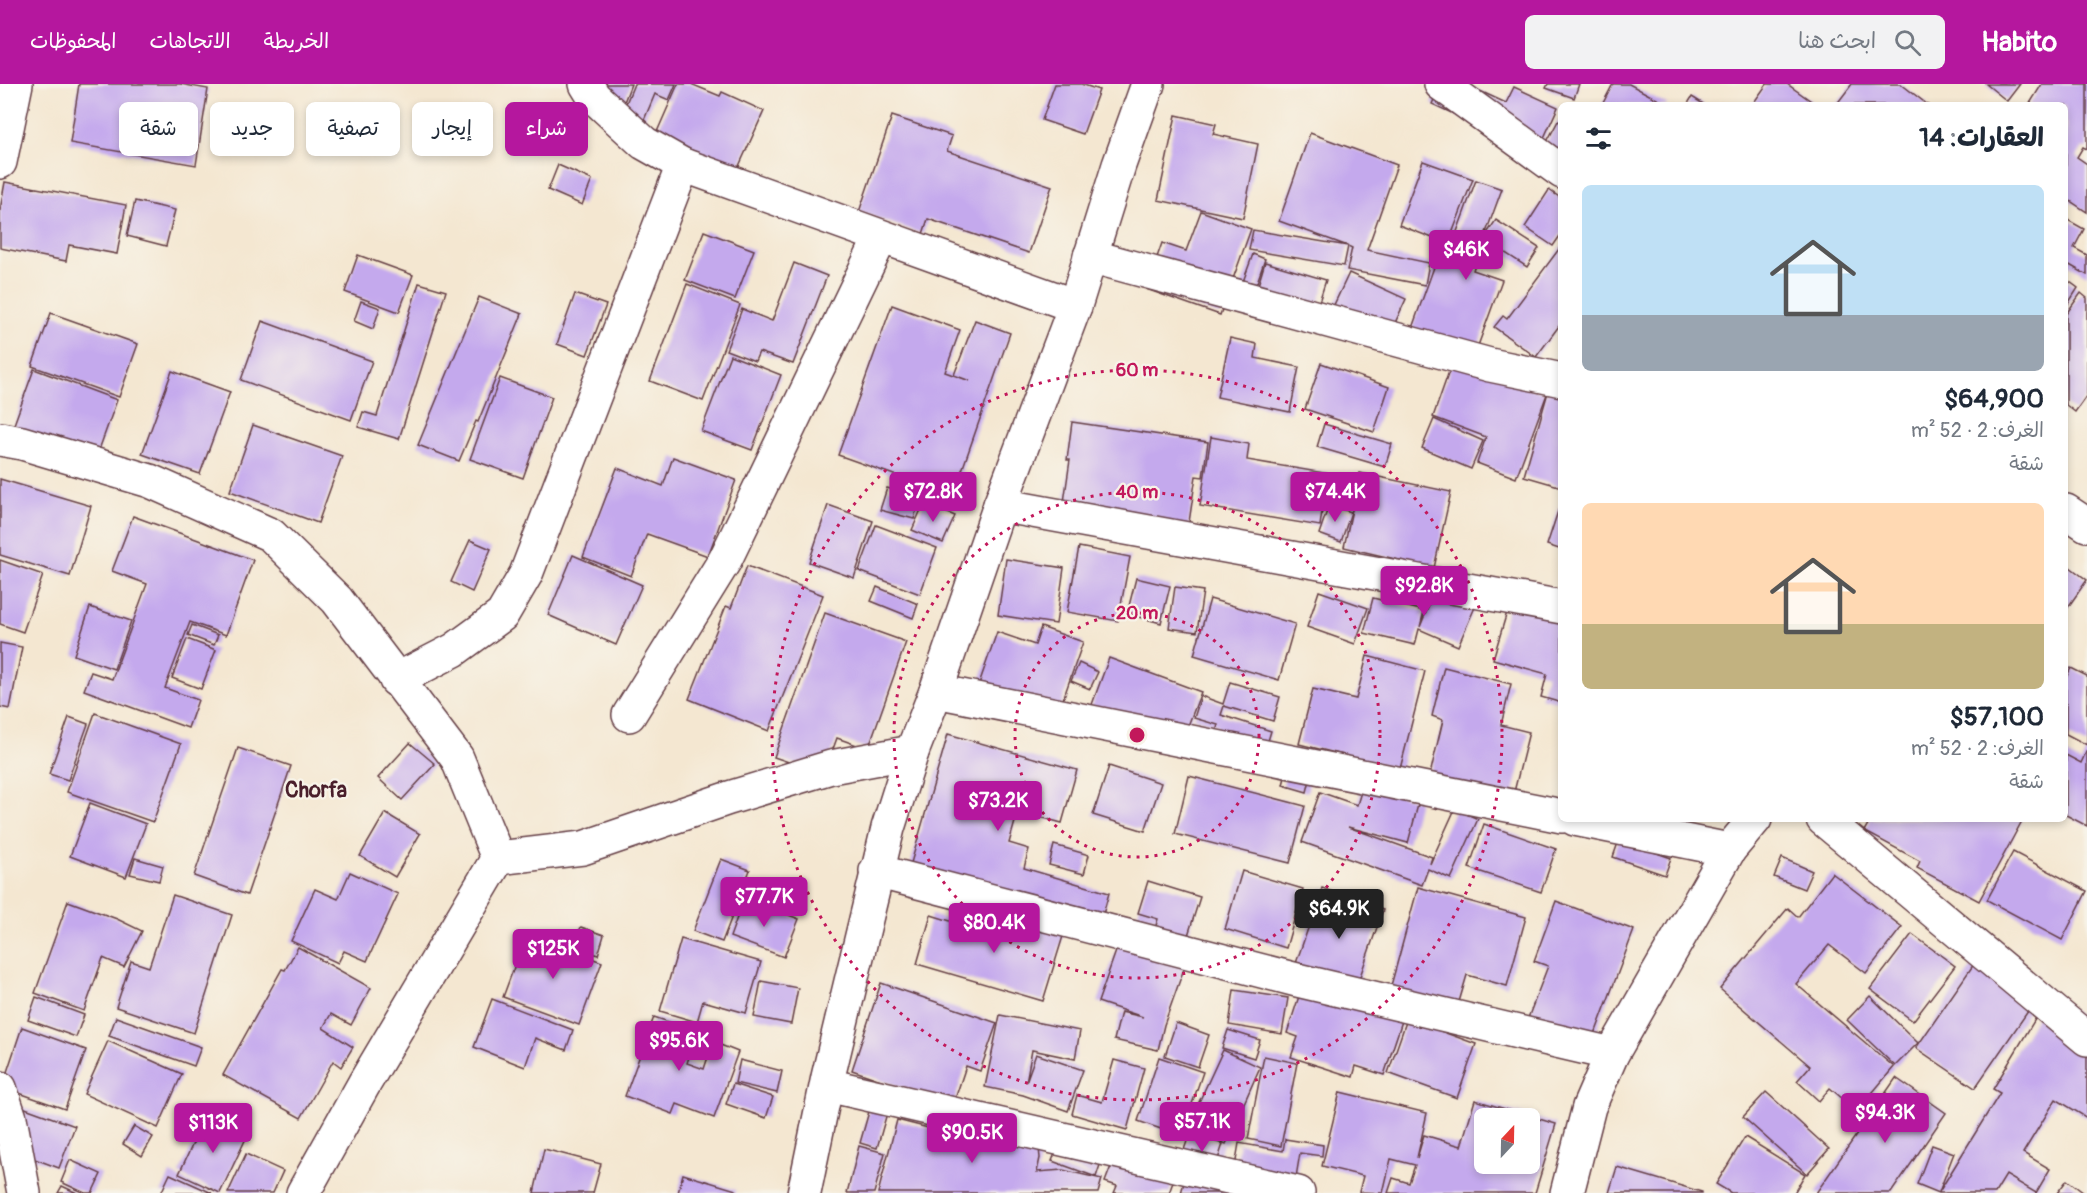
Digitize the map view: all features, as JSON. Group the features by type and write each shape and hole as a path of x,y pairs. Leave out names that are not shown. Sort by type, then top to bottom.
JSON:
{"street":[{"path":"0,162 16,84"},
{"path":"586,84 594,97 644,143 682,165 1075,306"},
{"path":"804,1193 876,871 912,752 936,691 1000,505 1075,306 1119,165 1148,84"},
{"path":"1441,84 1558,169"},
{"path":"396,680 454,650 502,615 526,574 682,165"},
{"path":"629,715 725,560 881,237"},
{"path":"1090,256 1490,365 1558,379"},
{"path":"0,438 22,442 150,481 271,535 337,600 457,758 498,858"},
{"path":"1000,505 1558,606"},
{"path":"2068,512 2087,525"},
{"path":"936,691 1558,815"},
{"path":"498,858 583,848 729,798 831,767 912,752"},
{"path":"1590,822 1729,850"},
{"path":"1567,1193 1589,1107 1612,1054 1729,850 1752,822"},
{"path":"1827,822 2087,1039"},
{"path":"303,1193 364,1084 498,858"},
{"path":"876,871 1297,980 1612,1054"},
{"path":"827,1085 1299,1193"},
{"path":"0,1088 10,1118 24,1193"}],"building":[{"path":"79,84 180,84 208,89 198,152 198,102 119,102 119,152 70,143"},
{"path":"599,84 631,84 624,102"},
{"path":"634,84 676,84 669,100 655,94 641,127 620,118"},
{"path":"678,84 691,84 720,96 722,92 764,111 734,177 653,141"},
{"path":"1055,84 1081,84 1099,90 1083,134 1042,120"},
{"path":"1441,84 1465,84 1506,103 1514,87 1558,107 1537,153 1432,104"},
{"path":"1548,84 1579,84 1574,98 1546,88"},
{"path":"1613,84 1629,84 1662,102 1604,102"},
{"path":"1767,84 1787,84 1811,101 1810,102 1754,102"},
{"path":"1852,84 1901,84 1924,102 1838,102"},
{"path":"1986,84 2020,84 2007,101"},
{"path":"2042,84 2087,84 2087,149 2083,147 2077,157 2087,164 2087,212 2068,199 2068,102 2031,102"},
{"path":"1692,97 1700,102 1689,102"},
{"path":"1176,115 1216,124 1213,134 1258,144 1243,218 1158,200"},
{"path":"892,116 952,136 947,151 1052,186 1029,253 928,219 923,234 859,212"},
{"path":"1558,121 1558,181 1533,168"},
{"path":"1310,133 1397,165 1367,250 1429,263 1425,285 1347,270 1352,248 1279,221"},
{"path":"144,156 197,156 196,165"},
{"path":"1423,161 1473,179 1448,244 1399,225"},
{"path":"558,165 592,180 582,205 548,190"},
{"path":"1476,180 1502,189 1484,238 1496,220 1539,248 1527,267 1484,239 1473,270 1502,280 1471,365 1407,342 1442,245 1451,248"},
{"path":"5,182 126,205 117,254 69,245 66,261 0,248 0,210"},
{"path":"1549,190 1558,196 1558,239 1553,246 1525,227"},
{"path":"135,201 175,210 166,246 127,236"},
{"path":"1201,211 1251,229 1220,315 1146,289 1162,243 1186,251"},
{"path":"2068,220 2084,229 2074,248 2087,255 2087,275 2068,264"},
{"path":"1253,230 1348,246 1344,266 1249,250"},
{"path":"704,231 754,250 735,299 685,280"},
{"path":"1558,250 1558,327 1536,357 1494,327 1503,316 1507,319"},
{"path":"1253,254 1265,259 1249,306 1236,301"},
{"path":"358,255 413,275 399,312 345,292"},
{"path":"1265,262 1326,280 1310,330 1250,312"},
{"path":"794,263 827,276 793,364 759,352 755,361 726,350 742,309 772,321"},
{"path":"1349,273 1406,299 1382,351 1325,324"},
{"path":"2068,280 2078,288 2068,304"},
{"path":"419,283 446,291 399,439 358,427 363,412 377,416"},
{"path":"687,284 740,305 703,401 650,381"},
{"path":"2081,293 2087,298 2087,395 2075,412 2068,407 2068,311"},
{"path":"575,294 606,305 587,355 557,344"},
{"path":"479,297 522,314 478,422 476,421 459,461 418,445"},
{"path":"361,301 380,308 373,329 354,321"},
{"path":"892,305 960,330 945,372 970,381 954,375 975,320 1010,333 953,496 838,455"},
{"path":"51,313 138,344 119,397 32,366"},
{"path":"262,321 372,361 351,420 241,380"},
{"path":"1230,338 1257,344 1255,358 1299,367 1290,412 1217,397"},
{"path":"730,355 781,375 752,450 701,431"},
{"path":"1453,360 1547,394 1516,478 1477,463 1486,437 1433,417"},
{"path":"1321,363 1389,387 1374,432 1305,409"},
{"path":"34,369 117,400 95,461 12,430"},
{"path":"172,371 230,392 200,474 142,454"},
{"path":"500,378 552,397 523,478 470,459"},
{"path":"1550,385 1558,387 1558,486 1524,476"},
{"path":"1434,419 1483,441 1471,469 1422,448"},
{"path":"1072,422 1208,442 1203,477 1196,476 1186,542 1061,523 1070,460 1067,460"},
{"path":"1324,424 1392,444 1385,467 1317,447"},
{"path":"253,425 342,456 318,523 230,491"},
{"path":"1211,437 1249,444 1247,460 1354,478 1349,507 1323,504 1320,526 1200,506"},
{"path":"673,457 736,480 708,556 647,534 631,576 583,557 617,468 663,486"},
{"path":"1360,473 1451,492 1434,568 1344,547"},
{"path":"0,479 91,506 70,576 0,555"},
{"path":"887,488 920,497 914,519 880,510"},
{"path":"924,503 955,516 943,543 912,530"},
{"path":"828,505 873,521 854,578 809,562"},
{"path":"1329,505 1351,512 1341,542 1319,534"},
{"path":"1558,511 1558,549 1547,545"},
{"path":"133,516 253,560 226,635 190,622 165,688 198,700 188,728 84,690 91,672 112,679 147,584 112,571"},
{"path":"876,525 937,548 920,594 859,571"},
{"path":"470,540 491,549 472,592 451,582"},
{"path":"1079,547 1130,557 1118,621 1067,612"},
{"path":"573,555 642,585 616,645 548,615"},
{"path":"1006,559 1064,568 1056,624 998,615"},
{"path":"0,560 43,575 23,632 0,624"},
{"path":"747,566 823,595 769,731 689,699 726,606 731,608"},
{"path":"2068,566 2087,580 2068,607"},
{"path":"1136,578 1170,586 1161,623 1127,614"},
{"path":"1439,581 1479,598 1458,646 1419,629 1415,645 1364,633 1373,598 1424,611 1420,627"},
{"path":"877,587 918,604 913,618 871,601"},
{"path":"1175,587 1203,591 1197,632 1169,628"},
{"path":"1319,591 1368,608 1355,644 1307,627"},
{"path":"1210,599 1295,624 1279,680 1194,655"},
{"path":"1510,602 1558,616 1558,702 1541,697 1547,674 1493,659"},
{"path":"90,607 131,621 114,669 74,655"},
{"path":"825,613 906,642 868,749 837,738 824,774 774,757"},
{"path":"192,625 218,635 214,645 188,635"},
{"path":"1041,627 1083,642 1052,731 972,704 997,632 1035,645"},
{"path":"187,639 216,650 201,689 172,678"},
{"path":"0,643 22,647 10,709 0,707"},
{"path":"1367,656 1425,671 1400,769 1299,744 1313,689 1356,699"},
{"path":"1109,658 1201,692 1181,744 1090,710"},
{"path":"1079,663 1098,672 1090,689 1071,681"},
{"path":"1444,667 1511,684 1501,725 1529,732 1511,804 1428,783 1443,720 1432,716"},
{"path":"2071,668 2087,676 2087,745 2068,735 2068,674"},
{"path":"1230,682 1280,697 1273,721 1224,706 1221,715 1271,731 1259,771 1208,756 1218,725 1194,718 1201,696 1223,704"},
{"path":"95,713 181,744 153,822 67,792"},
{"path":"69,717 88,724 68,780 49,774"},
{"path":"948,734 1077,770 1062,823 1018,811 1009,843 1029,849 1024,868 1109,893 1098,932 907,877"},
{"path":"410,743 435,764 402,800 378,778"},
{"path":"238,748 291,766 247,895 194,876"},
{"path":"2087,750 2087,826 2068,816 2068,756 2081,763"},
{"path":"1109,766 1161,783 1145,831 1093,815"},
{"path":"1287,769 1311,776 1307,792 1283,785"},
{"path":"1189,776 1305,806 1290,863 1175,834"},
{"path":"1363,785 1419,801 1408,843 1348,827 1432,857 1430,864 1455,809 1478,819 1451,879 1428,869 1422,885 1302,842 1320,792 1357,805"},
{"path":"90,803 146,824 126,877 70,856"},
{"path":"385,813 420,834 395,877 360,856"},
{"path":"1659,822 1686,822 1684,834"},
{"path":"1869,822 2021,822 1979,901 1917,868 1920,861 1864,831"},
{"path":"1484,824 1556,849 1541,892 1469,868"},
{"path":"1619,840 1671,858 1665,875 1613,857"},
{"path":"1054,845 1089,855 1084,874 1049,865"},
{"path":"2013,852 2087,891 2062,940 1987,900"},
{"path":"135,858 163,866 159,881 130,874"},
{"path":"1782,858 1812,871 1804,889 1774,877"},
{"path":"721,859 750,870 722,942 693,931"},
{"path":"1242,871 1303,889 1286,948 1225,929"},
{"path":"350,872 398,894 367,961 344,951 338,963 291,941 315,889 338,899"},
{"path":"1832,873 1902,927 1866,973 1829,945 1796,984 1894,1067 1857,1111 1830,1088 1819,1101 1797,1081 1810,1066 1720,989 1788,908 1798,917"},
{"path":"1148,881 1200,897 1185,945 1153,935 1158,919 1138,913"},
{"path":"1418,887 1526,917 1507,986 1467,975 1456,1012 1389,993"},
{"path":"1322,888 1383,910 1355,991 1294,969"},
{"path":"173,895 232,915 194,1033 116,1007 131,961 149,967"},
{"path":"744,898 799,919 784,957 730,937"},
{"path":"68,901 142,931 124,967 103,958 84,1011 35,993"},
{"path":"1556,901 1634,930 1589,1050 1525,1026 1548,966 1534,961"},
{"path":"931,915 999,936 1005,915 1064,933 1043,1001 917,964"},
{"path":"581,927 604,935 598,955 573,947"},
{"path":"1912,934 1955,966 1913,1021 1870,989"},
{"path":"526,935 602,962 579,1025 503,997"},
{"path":"1121,937 1187,960 1164,1025 1158,1050 1114,1040 1121,1012 1143,1017 1098,1002"},
{"path":"681,939 761,962 746,1013 703,1001 697,1022 660,1011"},
{"path":"298,947 371,988 351,1025 331,1014 323,1028 353,1047 341,1067 333,1061 301,1118 223,1075 282,969 285,970"},
{"path":"1985,948 2044,988 1975,1088 1916,1048"},
{"path":"761,981 798,988 791,1024 754,1017"},
{"path":"881,983 997,1023 980,1071 966,1066 953,1105 852,1070"},
{"path":"1303,984 1403,1018 1384,1075 1356,1066 1353,1077 1291,1057 1298,1037 1287,1033"},
{"path":"1234,990 1288,998 1282,1034 1229,1025"},
{"path":"1870,996 1918,1043 1895,1066 1847,1020"},
{"path":"2049,996 2087,1020 2087,1118 2056,1099 2023,1153 2050,1169 2036,1193 2006,1175 1995,1193 1939,1193 1917,1184 1932,1145 1954,1153 1939,1192 2000,1093 1993,1089"},
{"path":"36,997 84,1015 76,1037 28,1020"},
{"path":"492,999 573,1030 566,1050 535,1038 525,1067 474,1047"},
{"path":"1000,1015 1080,1031 1075,1059 1032,1050 1026,1082 1036,1054 1083,1070 1068,1111 1023,1095 985,1087"},
{"path":"116,1017 201,1047 194,1066 109,1036"},
{"path":"654,1017 698,1032 687,1063 704,1069 713,1042 738,1052 714,1118 677,1104 673,1114 625,1096"},
{"path":"1407,1019 1476,1044 1457,1098 1388,1073"},
{"path":"1176,1023 1209,1035 1198,1067 1165,1056"},
{"path":"22,1027 86,1050 65,1109 2,1087"},
{"path":"1228,1030 1260,1040 1254,1058 1222,1048"},
{"path":"108,1041 182,1074 158,1128 84,1094"},
{"path":"1223,1050 1260,1067 1226,1144 1188,1126"},
{"path":"1264,1056 1297,1063 1281,1146 1248,1139"},
{"path":"1159,1057 1203,1072 1181,1136 1138,1121"},
{"path":"740,1060 782,1071 777,1093 735,1083"},
{"path":"1114,1060 1144,1068 1127,1130 1072,1114 1077,1095 1102,1102"},
{"path":"1896,1078 1946,1113 1891,1193 1816,1193"},
{"path":"733,1084 773,1097 766,1118 726,1104"},
{"path":"1340,1092 1427,1113 1417,1158 1424,1135 1461,1146 1475,1100 1502,1108 1474,1108 1474,1174 1540,1174 1540,1119 1556,1124 1535,1193 1388,1193 1393,1178 1409,1183 1415,1165 1391,1159 1383,1193 1359,1192 1363,1176 1322,1166"},
{"path":"1766,1092 1829,1149 1807,1174 1743,1117"},
{"path":"874,1094 891,1099 877,1148 860,1143"},
{"path":"3,1100 75,1126 59,1168 0,1146"},
{"path":"206,1115 248,1134 220,1193 179,1174"},
{"path":"897,1120 963,1137 967,1123 1038,1139 1040,1158 1037,1172 1063,1170 1102,1179 1098,1193 878,1193"},
{"path":"134,1126 153,1137 142,1156 123,1144"},
{"path":"1190,1133 1223,1144 1214,1172 1180,1161"},
{"path":"1745,1137 1805,1174 1794,1193 1731,1193 1716,1184"},
{"path":"1061,1138 1104,1153 1096,1177 1052,1161"},
{"path":"1285,1139 1323,1145 1322,1156 1300,1153 1295,1183 1234,1173 1239,1143 1283,1151"},
{"path":"859,1146 885,1153 874,1193 847,1193"},
{"path":"544,1149 601,1164 593,1193 534,1193"},
{"path":"246,1154 283,1171 273,1193 228,1193"},
{"path":"1115,1156 1177,1171 1169,1193 1114,1193 1117,1186 1105,1182"},
{"path":"70,1160 101,1174 92,1193 85,1193 61,1182"},
{"path":"1617,1167 1702,1192 1702,1193 1609,1193"},
{"path":"1187,1172 1253,1193 1181,1193"},
{"path":"170,1174 212,1193 161,1193"},
{"path":"683,1174 736,1190 736,1193 678,1193"},
{"path":"2067,1180 2084,1193 2057,1193"},
{"path":"62,1186 77,1193 58,1193"}],"district":[{"name":"Chorfa","path":"316,789"}]}
